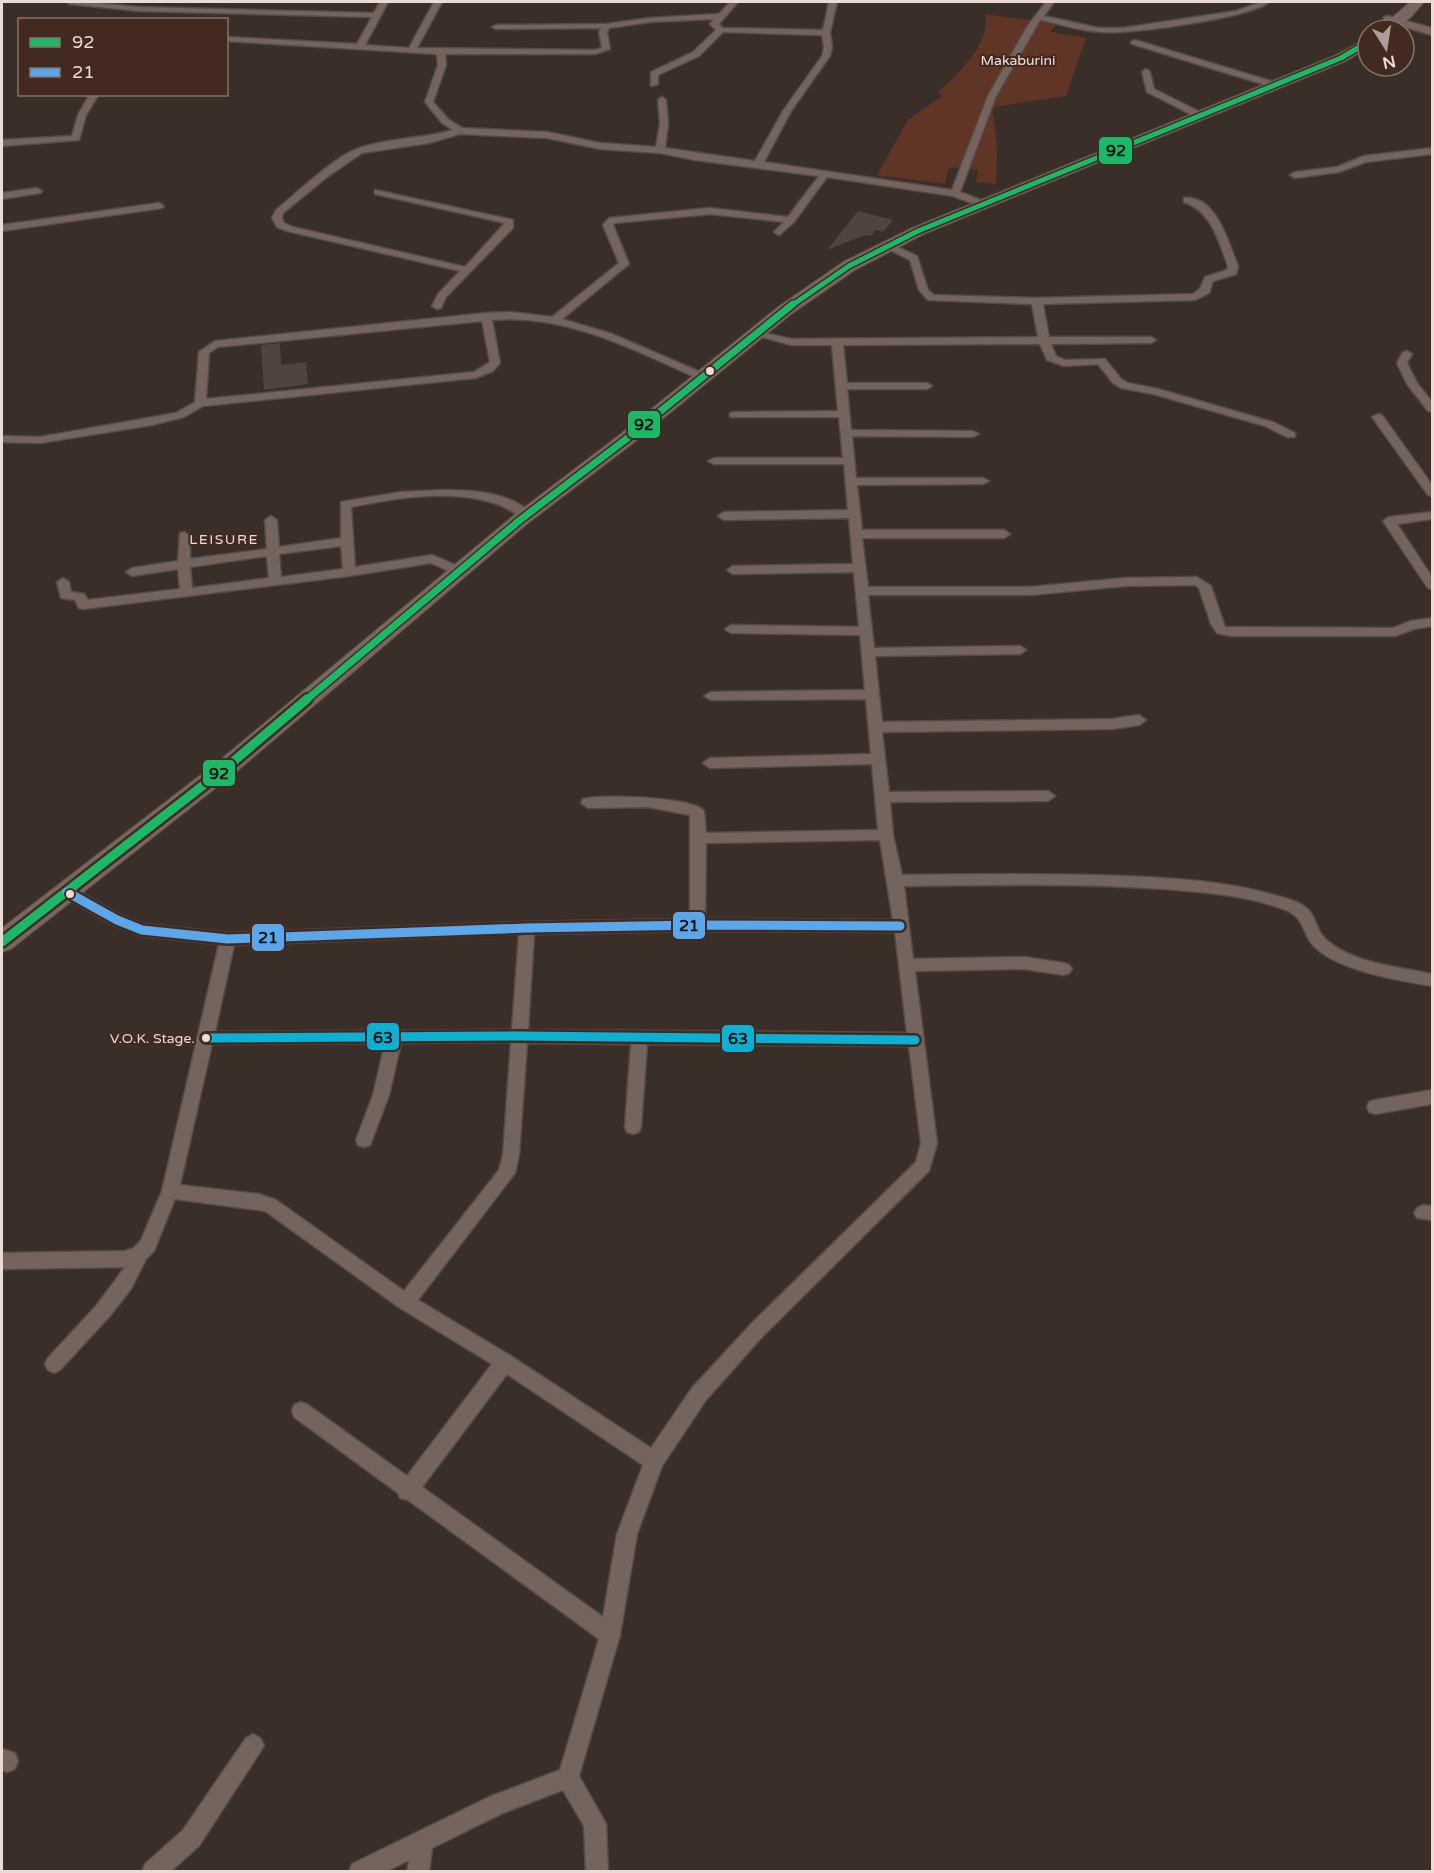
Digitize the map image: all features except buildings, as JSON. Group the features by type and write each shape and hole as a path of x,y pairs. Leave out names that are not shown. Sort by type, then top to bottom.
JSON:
{"highway":[{"path":"1396,17 1417,2"},
{"path":"1324,64 1356,43"},
{"path":"2,942 257,742 527,515 830,278 889,246 983,204 1341,58 1356,49"}],"main road":[{"path":"1396,17 1427,30"}],"street":[{"path":"70,2 116,7 377,15"},
{"path":"360,47 384,2"},
{"path":"412,50 438,2"},
{"path":"734,2 714,24 721,30 826,33"},
{"path":"758,164 787,111 826,56 828,47 826,33 833,2"},
{"path":"955,193 992,96 1038,16 1050,2"},
{"path":"1038,16 1099,30 1123,30 1238,13 1264,3"},
{"path":"107,16 116,7"},
{"path":"496,27 606,26 650,20 722,16"},
{"path":"228,39 441,52 604,51 606,45 603,32 606,26"},
{"path":"654,84 654,74 663,67 682,62 700,52 721,30"},
{"path":"1134,42 1275,85"},
{"path":"441,52 442,65 429,102 445,121 460,131"},
{"path":"1146,72 1150,90 1199,115"},
{"path":"2,143 76,138 82,115 94,96"},
{"path":"660,150 664,124 662,100"},
{"path":"467,270 280,225 277,222 279,212 324,175 359,151 429,141 460,131 547,135 600,146 660,150 695,157 955,193 983,204"},
{"path":"1295,175 1339,169 1364,159 1432,151"},
{"path":"779,232 791,220 824,175"},
{"path":"2,196 37,191"},
{"path":"378,192 510,222 510,226 442,297 437,306"},
{"path":"889,246 915,258 922,289 932,298 991,298 1037,302 1195,297 1202,294 1209,279 1232,272 1233,266 1208,210 1197,202 1187,200"},
{"path":"2,228 159,206"},
{"path":"553,321 624,264 608,225 612,220 710,211 791,220"},
{"path":"1037,302 1044,340 1051,358 1064,363 1101,361 1117,381 1125,386 1154,391 1269,424 1291,435"},
{"path":"200,404 204,352 207,347 215,344 486,316 526,315 553,321 588,331 703,376"},
{"path":"2,439 40,440 152,422 180,415 200,404 476,375 489,369 495,363 486,316"},
{"path":"756,334 791,342 1151,340"},
{"path":"597,1872 595,1824 568,1777 610,1635 627,1534 654,1461 699,1394 756,1331 923,1166 929,1143 896,881 886,835 837,341"},
{"path":"1407,354 1402,363 1412,384 1432,409"},
{"path":"841,386 927,386"},
{"path":"734,415 844,414"},
{"path":"1378,417 1432,493"},
{"path":"846,433 973,435"},
{"path":"714,461 849,461"},
{"path":"851,482 983,481"},
{"path":"349,572 345,505 376,498 449,493 497,499 527,515"},
{"path":"724,516 854,514"},
{"path":"1432,516 1389,520 1432,585"},
{"path":"271,520 275,581"},
{"path":"856,534 1004,534"},
{"path":"184,536 186,592"},
{"path":"132,572 347,541"},
{"path":"63,582 65,595 80,597 82,605 349,572 432,559 458,571"},
{"path":"733,570 859,568"},
{"path":"862,591 1030,591 1125,582 1197,580 1205,586 1217,624 1221,630 1231,632 1395,632 1411,625 1432,622"},
{"path":"731,629 865,631"},
{"path":"868,652 1020,650"},
{"path":"711,696 872,694"},
{"path":"875,727 1112,724 1139,720"},
{"path":"710,763 879,759"},
{"path":"883,797 1048,796"},
{"path":"588,802 648,802 697,811 699,838 697,925"},
{"path":"699,838 886,835"},
{"path":"896,881 1058,878 1165,884 1219,890 1289,905 1304,911 1308,915 1316,940 1331,952 1432,980"},
{"path":"67,892 117,920 142,930 228,939 527,928 697,925 900,926"},
{"path":"406,1302 507,1173 511,1155 527,928"},
{"path":"54,1364 123,1286 135,1270 140,1254 148,1245 170,1191 228,939"},
{"path":"905,965 1024,963 1064,969"},
{"path":"206,1038 519,1036 915,1040"},
{"path":"364,1140 381,1095 394,1037"},
{"path":"633,1127 639,1038"},
{"path":"1375,1107 1432,1097"},
{"path":"170,1191 270,1205 406,1302 505,1362 654,1461"},
{"path":"2,1261 125,1259 140,1254"},
{"path":"408,1491 505,1362"},
{"path":"301,1411 408,1491 610,1635"},
{"path":"153,1872 191,1838 253,1745"},
{"path":"360,1872 497,1805 568,1777"},
{"path":"418,1872 422,1842"}],"green space":[{"name":"Makaburini","path":"985,14 1056,24 1050,32 1086,38 1066,96 992,107 997,146 996,184 976,182 978,170 949,167 945,184 877,175 908,120 942,96 938,92 972,57 983,36 986,25"}],"transit line":[{"name":"92","path":"2,942 228,766 520,520 625,440 784,311 849,266 918,231 1341,58 1356,49"},
{"name":"21","path":"67,892 117,920 142,930 228,939 527,928 697,925 900,926"},
{"name":"63","path":"206,1038 519,1036 915,1040"}],"place":[{"name":"V.O.K. Stage.","path":"206,1038"}],"district":[{"name":"LEISURE","path":"224,539"}]}
